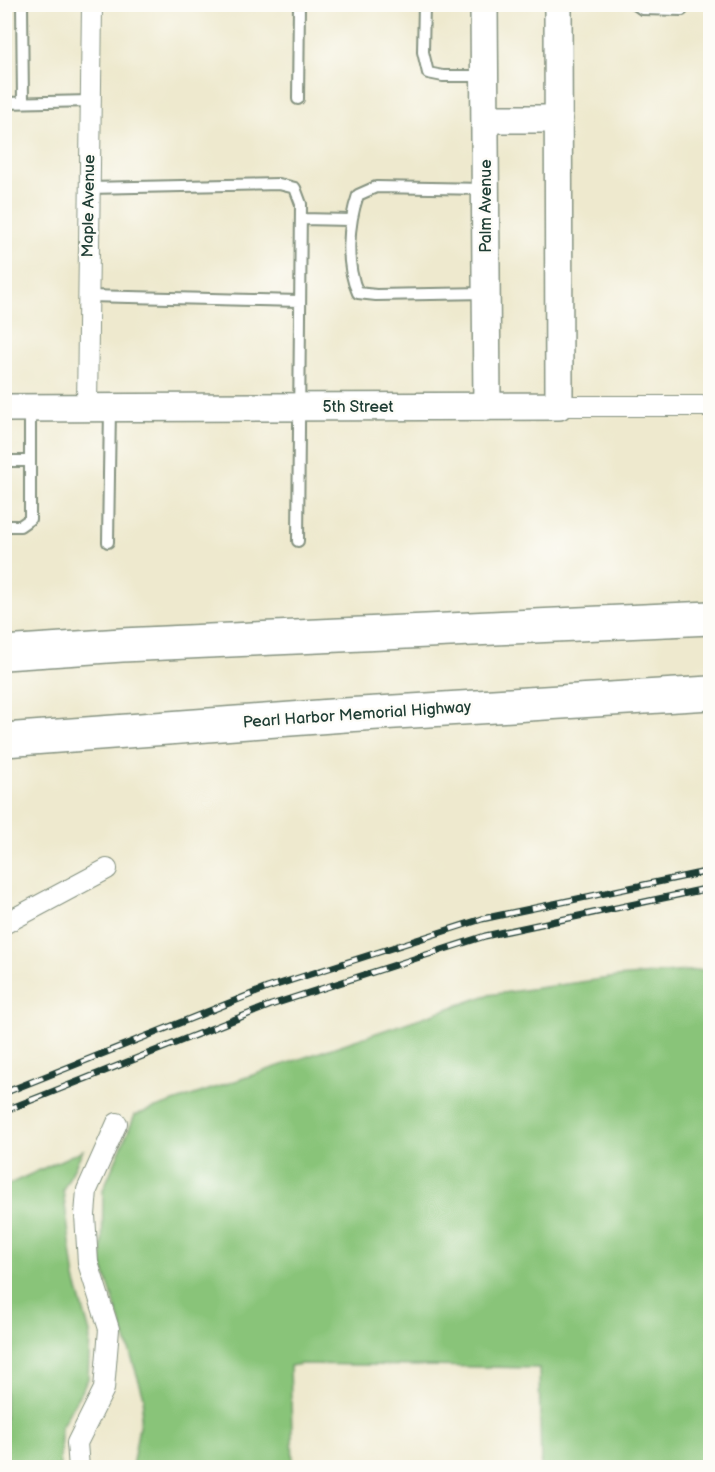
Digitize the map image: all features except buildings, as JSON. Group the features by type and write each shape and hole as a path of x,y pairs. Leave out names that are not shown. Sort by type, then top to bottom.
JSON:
{"highway":[{"path":"4,653 122,645 711,618"},
{"path":"4,630 122,645"},
{"name":"Pearl Harbor Memorial Highway","path":"11,740 345,715 711,693"}],"street":[{"name":"Maple Avenue","path":"92,4 88,296 98,408"},
{"name":"Palm Avenue","path":"484,4 487,407"},
{"path":"558,4 559,406"},
{"path":"486,119 559,119"},
{"name":"5th Street","path":"17,408 711,406"},
{"path":"4,924 107,869"},
{"path":"79,1467 77,1443 104,1389 109,1329 88,1263 85,1215 87,1190 117,1123"}],"lane":[{"path":"22,4 23,102"},
{"path":"298,99 299,4"},
{"path":"424,4 423,52 428,73 443,76 485,76"},
{"path":"635,4 642,9 682,10 686,4"},
{"path":"4,102 91,101"},
{"path":"89,188 279,184 295,188 300,204 298,541"},
{"path":"486,189 376,187 358,195 351,220 351,278 358,293 376,295 486,293"},
{"path":"300,219 351,220"},
{"path":"88,296 300,301"},
{"path":"4,526 20,526 30,519 30,461 17,408"},
{"path":"98,408 108,542"},
{"path":"4,461 30,461"}],"green space":[{"path":"710,969 710,1467 541,1467 539,1368 302,1364 290,1366 293,1467 132,1467 144,1397 102,1264 103,1190 135,1115 488,995 617,977"},
{"path":"83,1150 63,1190 75,1279 90,1333 88,1379 61,1427 60,1467 5,1467 5,1186"}],"railway":[{"path":"4,1093 267,988 482,919 710,871"},
{"path":"4,1111 271,1005 485,936 710,888"}]}
